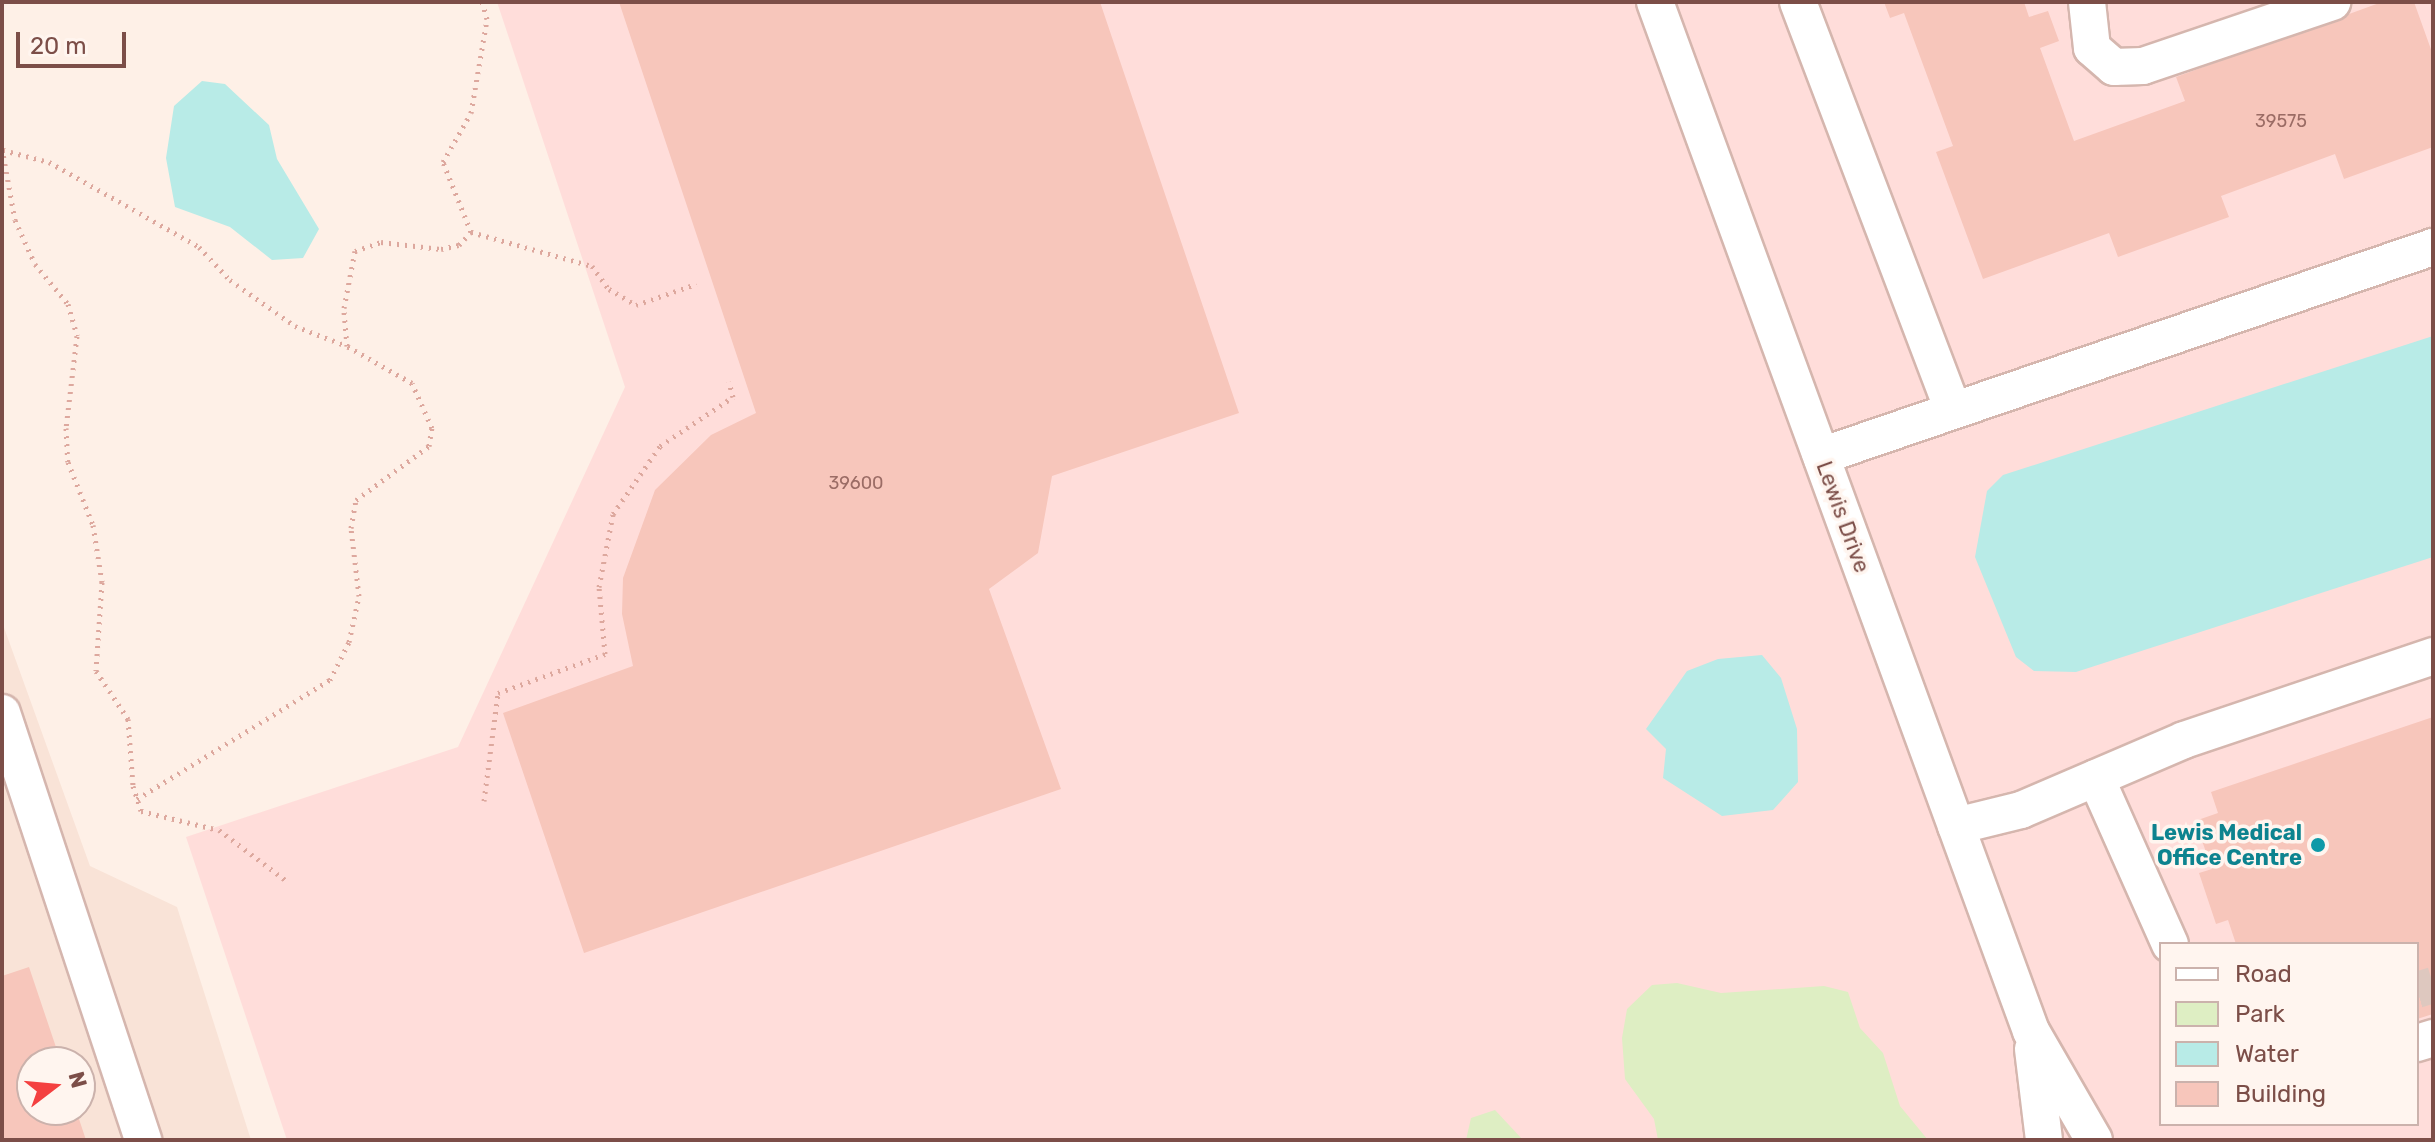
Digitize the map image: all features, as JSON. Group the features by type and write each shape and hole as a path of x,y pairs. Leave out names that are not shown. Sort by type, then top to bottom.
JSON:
{"street":[{"name":"Lewis Drive","path":"1655,2 2031,1031 2094,1140"},
{"path":"1798,2 1953,411"},
{"path":"2087,2 2092,48 2114,67 2143,66 2332,2"},
{"path":"1821,456 2433,247"},
{"path":"1956,826 2021,810 2184,740 2433,656"},
{"path":"2,713 143,1140"},
{"path":"2096,778 2169,942"},
{"name":"Lewis Drive","path":"2031,1031 2044,1140"}],"path":[{"path":"471,232 443,162 474,101 487,19 482,2"},
{"path":"137,799 330,680 349,642 359,596 351,528 356,500 429,446 432,428 412,383 347,346 295,326 186,240 49,162 2,149 15,220 35,264 68,304 77,336 66,428 68,462 93,525 102,582 96,671 128,719 137,799 141,811 156,818 219,830 288,882"},
{"path":"471,232 592,266 609,289 636,305 696,284"},
{"path":"347,346 344,308 355,251 381,242 441,249 459,245 471,232"},
{"path":"484,801 498,693 605,654 599,587 613,514 660,446 733,397 729,382"}],"shaded area":[{"path":"497,2 2433,2 2433,1140 287,1140 186,837 458,747 625,387"},
{"path":"2,622 90,866 177,907 251,1140 2,1140"}],"green space":[{"path":"1677,983 1721,993 1824,986 1848,992 1860,1028 1883,1053 1900,1106 1928,1140 1658,1140 1654,1119 1625,1079 1622,1038 1627,1009 1652,985"},
{"path":"1495,1110 1523,1140 1466,1140 1471,1118"}],"water":[{"path":"202,81 225,84 269,125 277,159 319,229 303,258 272,260 230,227 175,207 166,158 174,106"},
{"path":"2433,336 2433,557 2076,672 2034,671 2016,657 1975,557 1987,491 2003,475"},
{"path":"1762,655 1781,678 1797,729 1798,782 1773,810 1722,816 1663,778 1666,749 1646,729 1687,671 1718,659"}],"building":[{"path":"619,2 1100,2 1239,413 1052,476 1038,553 989,589 1061,789 584,953 503,713 633,666 622,614 623,578 655,490 711,435 756,413"},
{"path":"1884,2 2024,2 2029,17 2048,11 2059,41 2040,48 2074,141 2185,101 2176,77 2382,2 2414,2 2433,55 2433,147 2344,179 2335,154 2221,196 2229,217 2118,257 2109,233 1983,279 1936,152 1953,146 1904,13 1890,18"},
{"name":"Lewis Medical Office Centre","path":"2433,717 2433,1014 2419,1018 2419,942 2235,942 2228,920 2216,924 2199,873 2212,869 2195,821 2218,813 2211,792"},
{"path":"29,967 56,1046 16,1046 16,1126 81,1126 86,1140 2,1140 2,976"}],"tunnel":[{"path":"2419,989 2433,985"}],"place":[{"name":"Lewis Medical Office Centre","path":"2318,845"}]}
